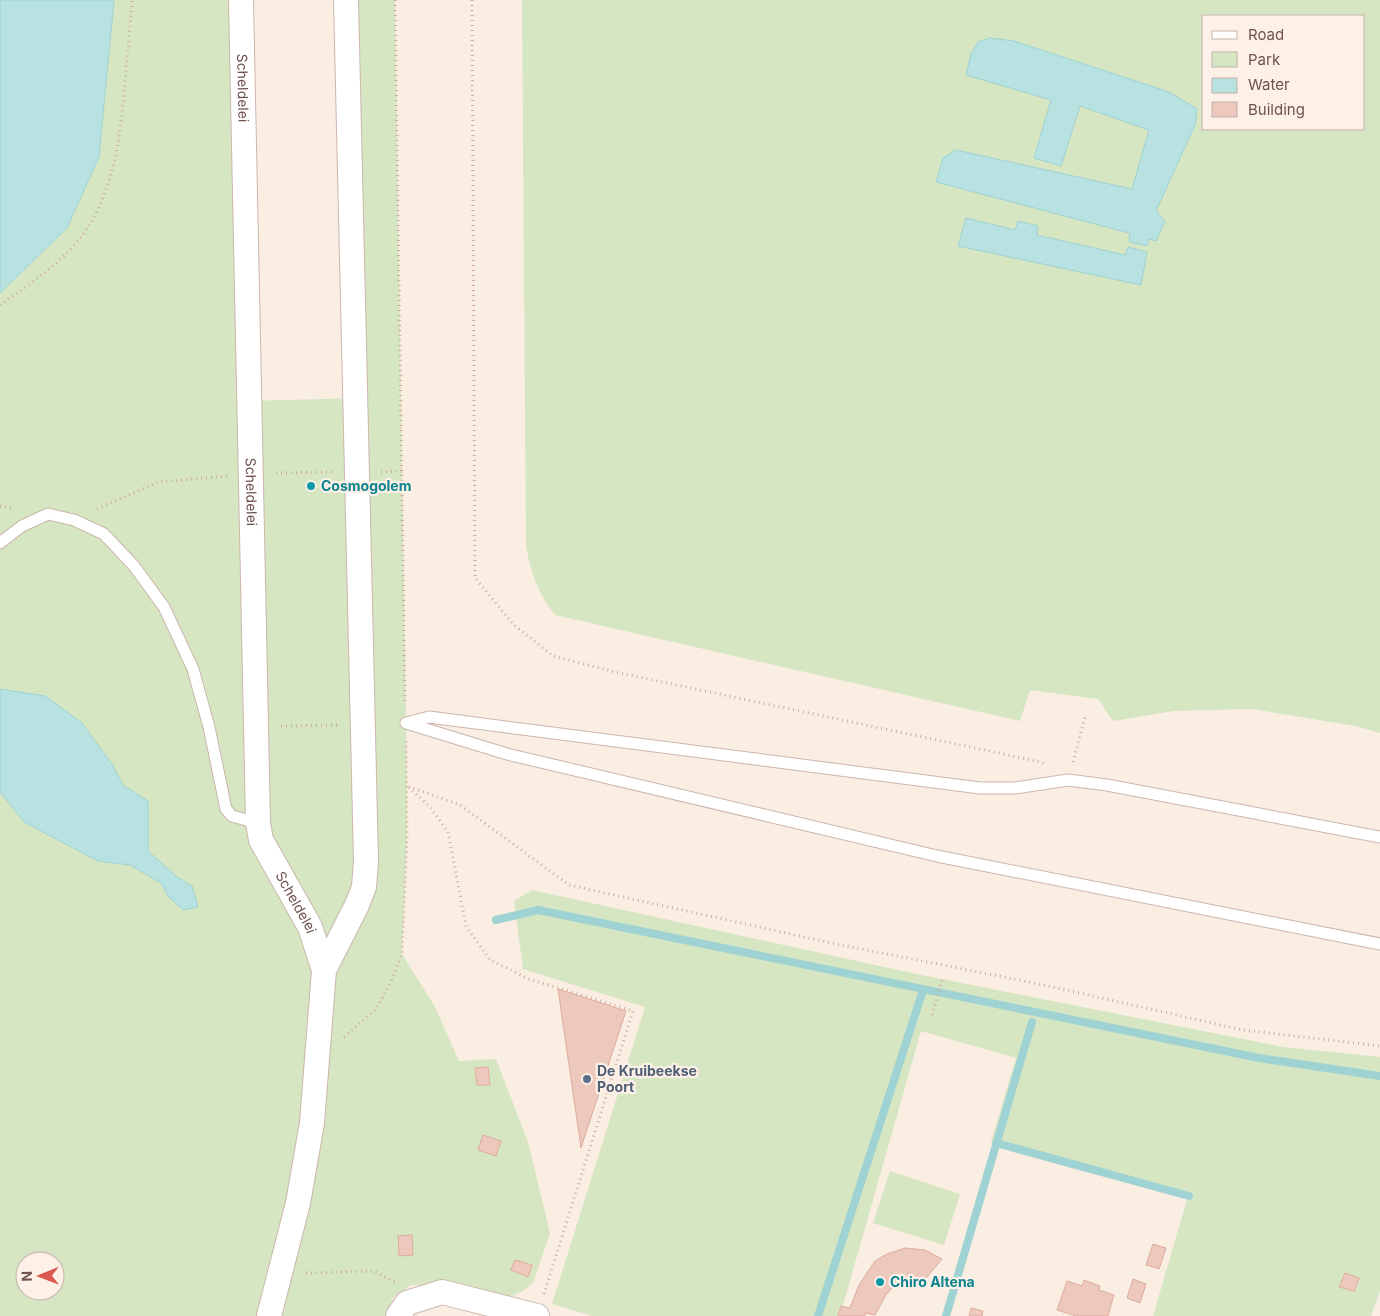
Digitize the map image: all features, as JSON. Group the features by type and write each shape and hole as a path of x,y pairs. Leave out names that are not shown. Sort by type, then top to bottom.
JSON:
{"street":[{"name":"Scheldelei","path":"241,0 258,822 261,840 310,927 324,970 319,1049 310,1132 298,1203 269,1316"},
{"name":"Scheldelei","path":"324,970 342,938 364,887 366,862 346,0"},
{"path":"398,1316 407,1303 442,1292 540,1306"}],"lane":[{"path":"0,542 22,526 48,514 74,520 104,534 134,566 164,607 193,669 209,727 226,809 232,816 258,822"},
{"path":"406,723 428,717 980,788 1015,788 1068,780 1106,785 1380,837"},
{"path":"406,723 507,754 937,856 1380,944"}],"path":[{"path":"0,305 56,264 84,234 101,204 113,172 120,134 132,0"},
{"path":"319,1049 348,1034 376,1009 390,984 402,954 407,847 407,786 395,0"},
{"path":"472,0 475,578 514,625 553,656 615,672 1041,762 1068,780 1085,717"},
{"path":"257,726 363,724"},
{"path":"407,786 460,805 569,886 836,944 1040,984 1243,1030 1380,1046"},
{"path":"407,786 430,807 448,832 466,926 490,960 529,979 633,1011 540,1306"},
{"path":"932,1015 943,977"},
{"path":"280,1274 374,1271 397,1283 417,1300"}],"green space":[{"path":"114,0 231,0 239,401 365,398 355,0 395,0 407,786 407,838 402,954 434,1005 459,1061 496,1059 528,1142 550,1233 533,1283 523,1291 503,1300 440,1285 411,1285 393,1298 385,1316 0,1316 0,792 24,822 98,861 130,865 161,883 168,896 192,886 177,877 148,851 148,801 123,785 112,764 45,696 0,689 0,293 67,228 99,157"},
{"path":"522,0 1380,0 1380,733 1355,726 1252,709 1174,711 1113,721 1098,699 1030,690 1020,721 555,615 536,582 526,547","holes":["1014,41 1168,92 1197,109 1195,125 1156,211 1147,246 1131,242 1129,234 957,150 1132,189 1149,130 1080,106 1061,166 1034,158 1051,100","966,218 1015,230 1038,226 1037,235 1125,255 1129,247 1140,284 958,246"]},
{"path":"532,890 912,973 1283,1047 1380,1057 1380,1291 1371,1316 1153,1316 1188,1196 991,1142 1016,1058 921,1031 840,1316 592,1316 552,1304 645,1007 523,969 514,901"},
{"path":"890,1171 960,1194 944,1245 873,1223"}],"water":[{"path":"0,0 114,0 99,157 67,228 0,293"},
{"path":"990,38 1014,41 1169,92 1197,109 1195,125 1156,211 1165,221 1156,241 1149,239 1147,246 1130,242 1129,233 936,182 943,158 956,150 1132,189 1149,130 1080,106 1061,166 1034,158 1051,100 966,75 971,54 978,42"},
{"path":"966,218 1015,230 1018,221 1038,226 1037,235 1125,255 1128,247 1147,252 1141,285 958,246"},
{"path":"0,689 45,696 81,722 112,764 123,785 148,801 148,851 177,877 192,886 198,907 183,910 168,896 161,883 130,865 98,861 24,822 0,792"}],"building":[{"name":"De Kruibeekse Poort","path":"558,989 626,1011 581,1148"},
{"path":"488,1067 490,1085 477,1085 475,1068"},
{"path":"483,1135 501,1141 496,1156 478,1150"},
{"path":"412,1235 413,1255 399,1256 398,1236"},
{"path":"1153,1244 1166,1248 1159,1269 1146,1265"},
{"name":"Chiro Altena","path":"905,1248 925,1250 942,1259 922,1283 906,1279 895,1284 886,1295 875,1315 865,1313 865,1316 838,1316 841,1306 850,1308 859,1285 875,1261 887,1254"},
{"path":"515,1260 532,1265 528,1277 511,1270"},
{"path":"1345,1273 1359,1278 1354,1291 1339,1287"},
{"path":"1133,1279 1146,1284 1140,1303 1127,1298"},
{"path":"1084,1280 1100,1286 1099,1290 1114,1295 1108,1316 1076,1316 1057,1310 1067,1281 1082,1286"},
{"path":"971,1308 983,1311 982,1316 969,1316"}],"waterway":[{"path":"496,920 538,910 1259,1058 1380,1076"},
{"path":"818,1316 923,990"},
{"path":"946,1316 1032,1022"},
{"path":"996,1143 1189,1196"}],"place":[{"name":"Cosmogolem","path":"311,486"},
{"name":"De Kruibeekse Poort","path":"587,1079"},
{"name":"Chiro Altena","path":"880,1282"}]}
